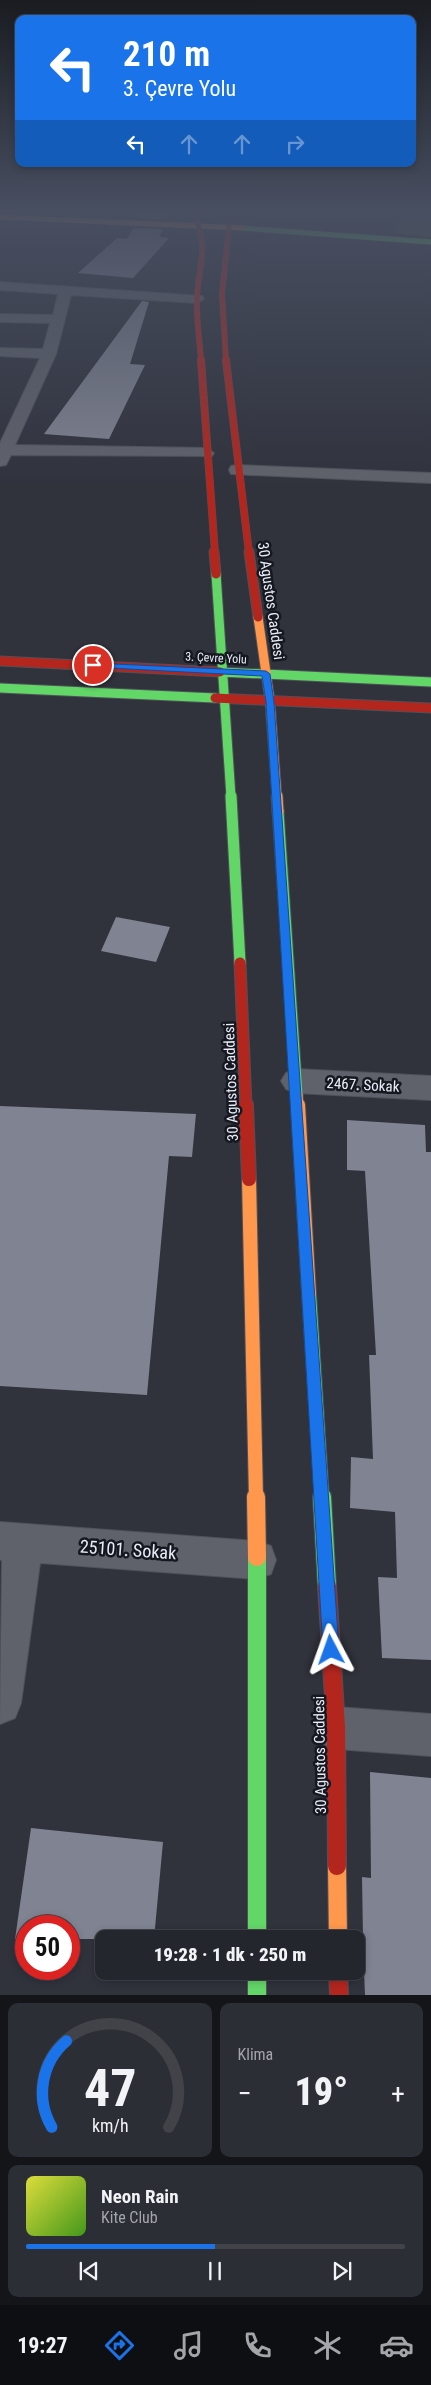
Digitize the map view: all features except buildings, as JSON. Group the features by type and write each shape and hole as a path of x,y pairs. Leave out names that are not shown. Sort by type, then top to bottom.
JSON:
{"main road":[{"name":"30 Agustos Caddesi","path":"197,302 206,453 226,699 247,1092 256,1560 257,1930"},
{"name":"30 Agustos Caddesi","path":"222,302 237,470 270,702 296,1081 336,1728 338,1930"},
{"name":"3. Çevre Yolu","path":"0,661 431,682"},
{"path":"0,688 431,708"},
{"path":"257,1980 257,1995"},
{"path":"338,1980 339,1995"}],"street":[{"path":"63,302 49,354 2,454 206,453"},
{"path":"0,318 58,319"},
{"path":"0,352 49,354"},
{"path":"237,470 431,478"},
{"name":"2467. Sokak","path":"296,1081 431,1088"},
{"path":"0,1704 12,1541"},
{"name":"25101. Sokak","path":"12,1541 256,1560"},
{"path":"336,1728 431,1735"}],"traffic: fast":[{"path":"216,574 226,699 240,963"},
{"path":"220,672 431,682"},
{"path":"0,688 215,698"},
{"path":"278,811 297,1095"},
{"path":"309,1294 327,1586"},
{"path":"257,1557 257,1930"},
{"path":"257,1980 257,1995"}],"traffic: slow":[{"path":"258,617 270,701 278,811"},
{"path":"297,1095 309,1294"},
{"path":"249,1179 257,1557"},
{"path":"337,1866 338,1930"}],"traffic: jam":[{"path":"197,302 216,574"},
{"path":"222,302 224,342 236,460 258,617"},
{"path":"0,661 220,672"},
{"path":"215,698 431,708"},
{"path":"240,963 249,1179"},
{"path":"327,1586 336,1728 337,1866"},
{"path":"338,1980 339,1995"}],"route":[{"path":"93,665 266,674 270,702 331,1650"}]}
